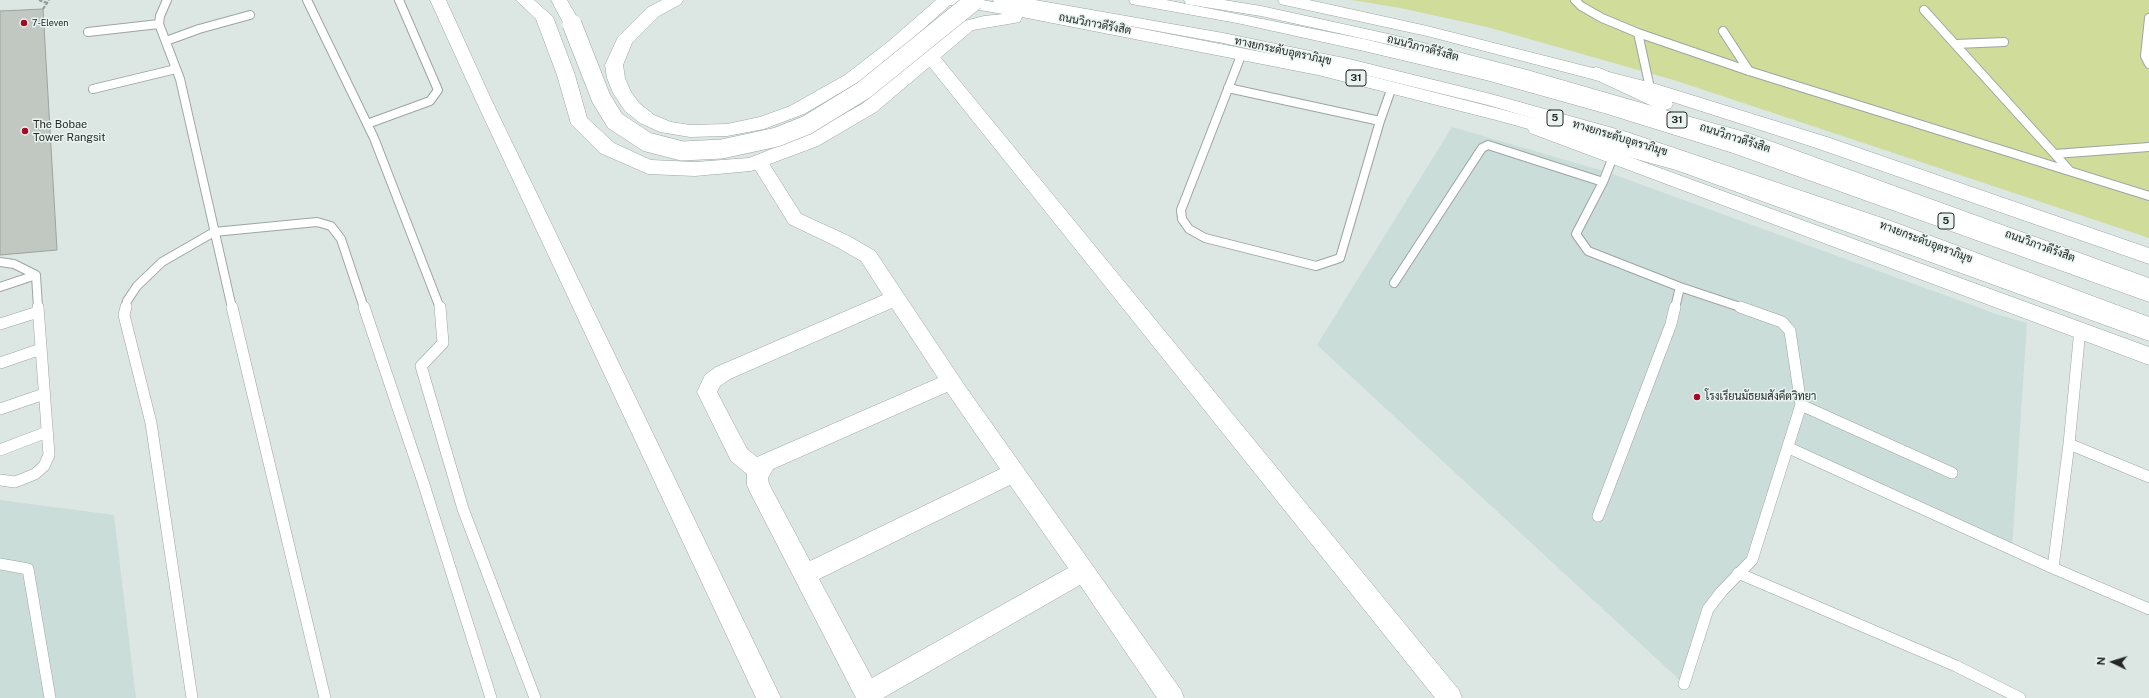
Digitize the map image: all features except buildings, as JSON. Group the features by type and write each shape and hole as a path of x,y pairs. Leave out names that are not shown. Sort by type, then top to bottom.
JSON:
{"main road":[{"path":"524,0 544,17 566,75 578,120 607,148 648,167 695,169 751,164 811,141 869,108 967,26 984,21 1061,18"},
{"path":"559,0 572,24 601,98 615,121 647,142 682,151 722,149 777,137 807,125 864,90 975,0"},
{"path":"675,0 653,12 636,27 624,41 614,65 616,78 622,93 632,107 647,120 667,128 690,131 727,130 764,123 797,110 845,83 896,45 947,1"},
{"name":"ทางยกระดับอุตราภิมุข","path":"1001,0 1092,14 1230,40 1349,65 1491,100 1620,137 1740,176 1884,226 2149,326"},
{"name":"5","path":"1137,0 1237,18 1364,45 1488,75 1611,109 1740,148 2149,294"},
{"name":"ถนนวิภาวดีรังสิต","path":"1192,0 1261,11 1393,40 1521,74 1738,137 2149,286"},
{"name":"ถนนวิภาวดีรังสิต","path":"1286,0 1427,31 1650,88 1827,144 2149,256"},
{"name":"ถนนวิภาวดีรังสิต","path":"947,1 1061,18 1242,53 1392,87 1682,165 2149,333"},
{"path":"1596,73 1738,137"},
{"name":"ถนนวิภาวดีรังสิต","path":"1496,114 2080,329 2149,356"},
{"name":"5","path":"2089,272 2149,290"},
{"name":"5","path":"2090,304 2149,330"}],"street":[{"path":"438,0 484,101 769,698"},
{"path":"930,56 1450,698"},
{"path":"759,161 795,219 842,241 868,256 951,381 1084,571 1164,696"},
{"path":"759,472 739,456 707,392 712,382 723,373 896,298"},
{"path":"951,381 765,463 759,472 758,485 868,696 1084,571"},
{"path":"804,575 1015,472"}],"lane":[{"path":"167,0 158,24 180,79 214,232 325,698"},
{"path":"307,0 367,124 440,307 443,343 421,366 463,509 535,698"},
{"path":"367,124 430,101 438,90 399,0"},
{"path":"1575,0 1581,6 1602,18 1638,33 1749,71 2149,196"},
{"path":"1924,10 2070,171"},
{"path":"166,41 199,29 250,15"},
{"path":"2149,18 2145,56 2149,64"},
{"path":"88,32 158,24"},
{"path":"1723,31 1749,71"},
{"path":"1638,33 1650,88"},
{"path":"1956,44 2004,42"},
{"path":"1242,53 1181,210 1182,219 1189,229 1205,238 1316,266 1340,258 1380,121 1392,87"},
{"path":"93,89 176,69"},
{"path":"1228,88 1380,121"},
{"path":"1394,283 1482,148 1488,145 1496,146 1603,182"},
{"path":"2055,154 2149,147"},
{"path":"1613,157 1603,182 1576,234 1581,243 1588,251 1680,287 1782,322 1790,331 1801,405 1789,448 1752,560 1738,573 1708,609 1684,684"},
{"path":"192,698 150,423 124,315 127,301 137,286 162,262 214,232 317,222 331,226 341,239 424,485 491,698"},
{"path":"0,262 14,264 36,275"},
{"path":"0,287 36,275"},
{"path":"0,480 15,482 35,474 44,466 49,455 36,275"},
{"path":"1598,516 1671,324 1680,287"},
{"path":"0,324 38,312"},
{"path":"2053,568 2069,444 2080,329"},
{"path":"0,363 41,349"},
{"path":"0,409 44,394"},
{"path":"1801,405 1952,473"},
{"path":"0,450 47,432"},
{"path":"2069,444 2149,477"},
{"path":"1789,448 2053,568 2149,609"},
{"path":"0,564 28,569 50,698"},
{"path":"1738,573 1956,666 2020,698"}],"path":[{"path":"39,0 47,3"},
{"path":"43,9 49,0"}],"shaded area":[{"name":"โรงเรียนมัธยมสังคีตวิทยา","path":"1452,127 1607,172 1999,315 2027,323 2012,550 1789,448 1752,560 1708,609 1684,684 1317,345"},
{"path":"0,500 114,515 136,698 0,698"}],"green space":[{"path":"1352,0 2149,0 2149,238 1677,81 1487,27 1400,8"}],"place":[{"name":"7-Eleven","path":"24,23"},
{"name":"The Bobae Tower Rangsit","path":"25,131"},
{"name":"โรงเรียนมัธยมสังคีตวิทยา","path":"1697,397"}]}
